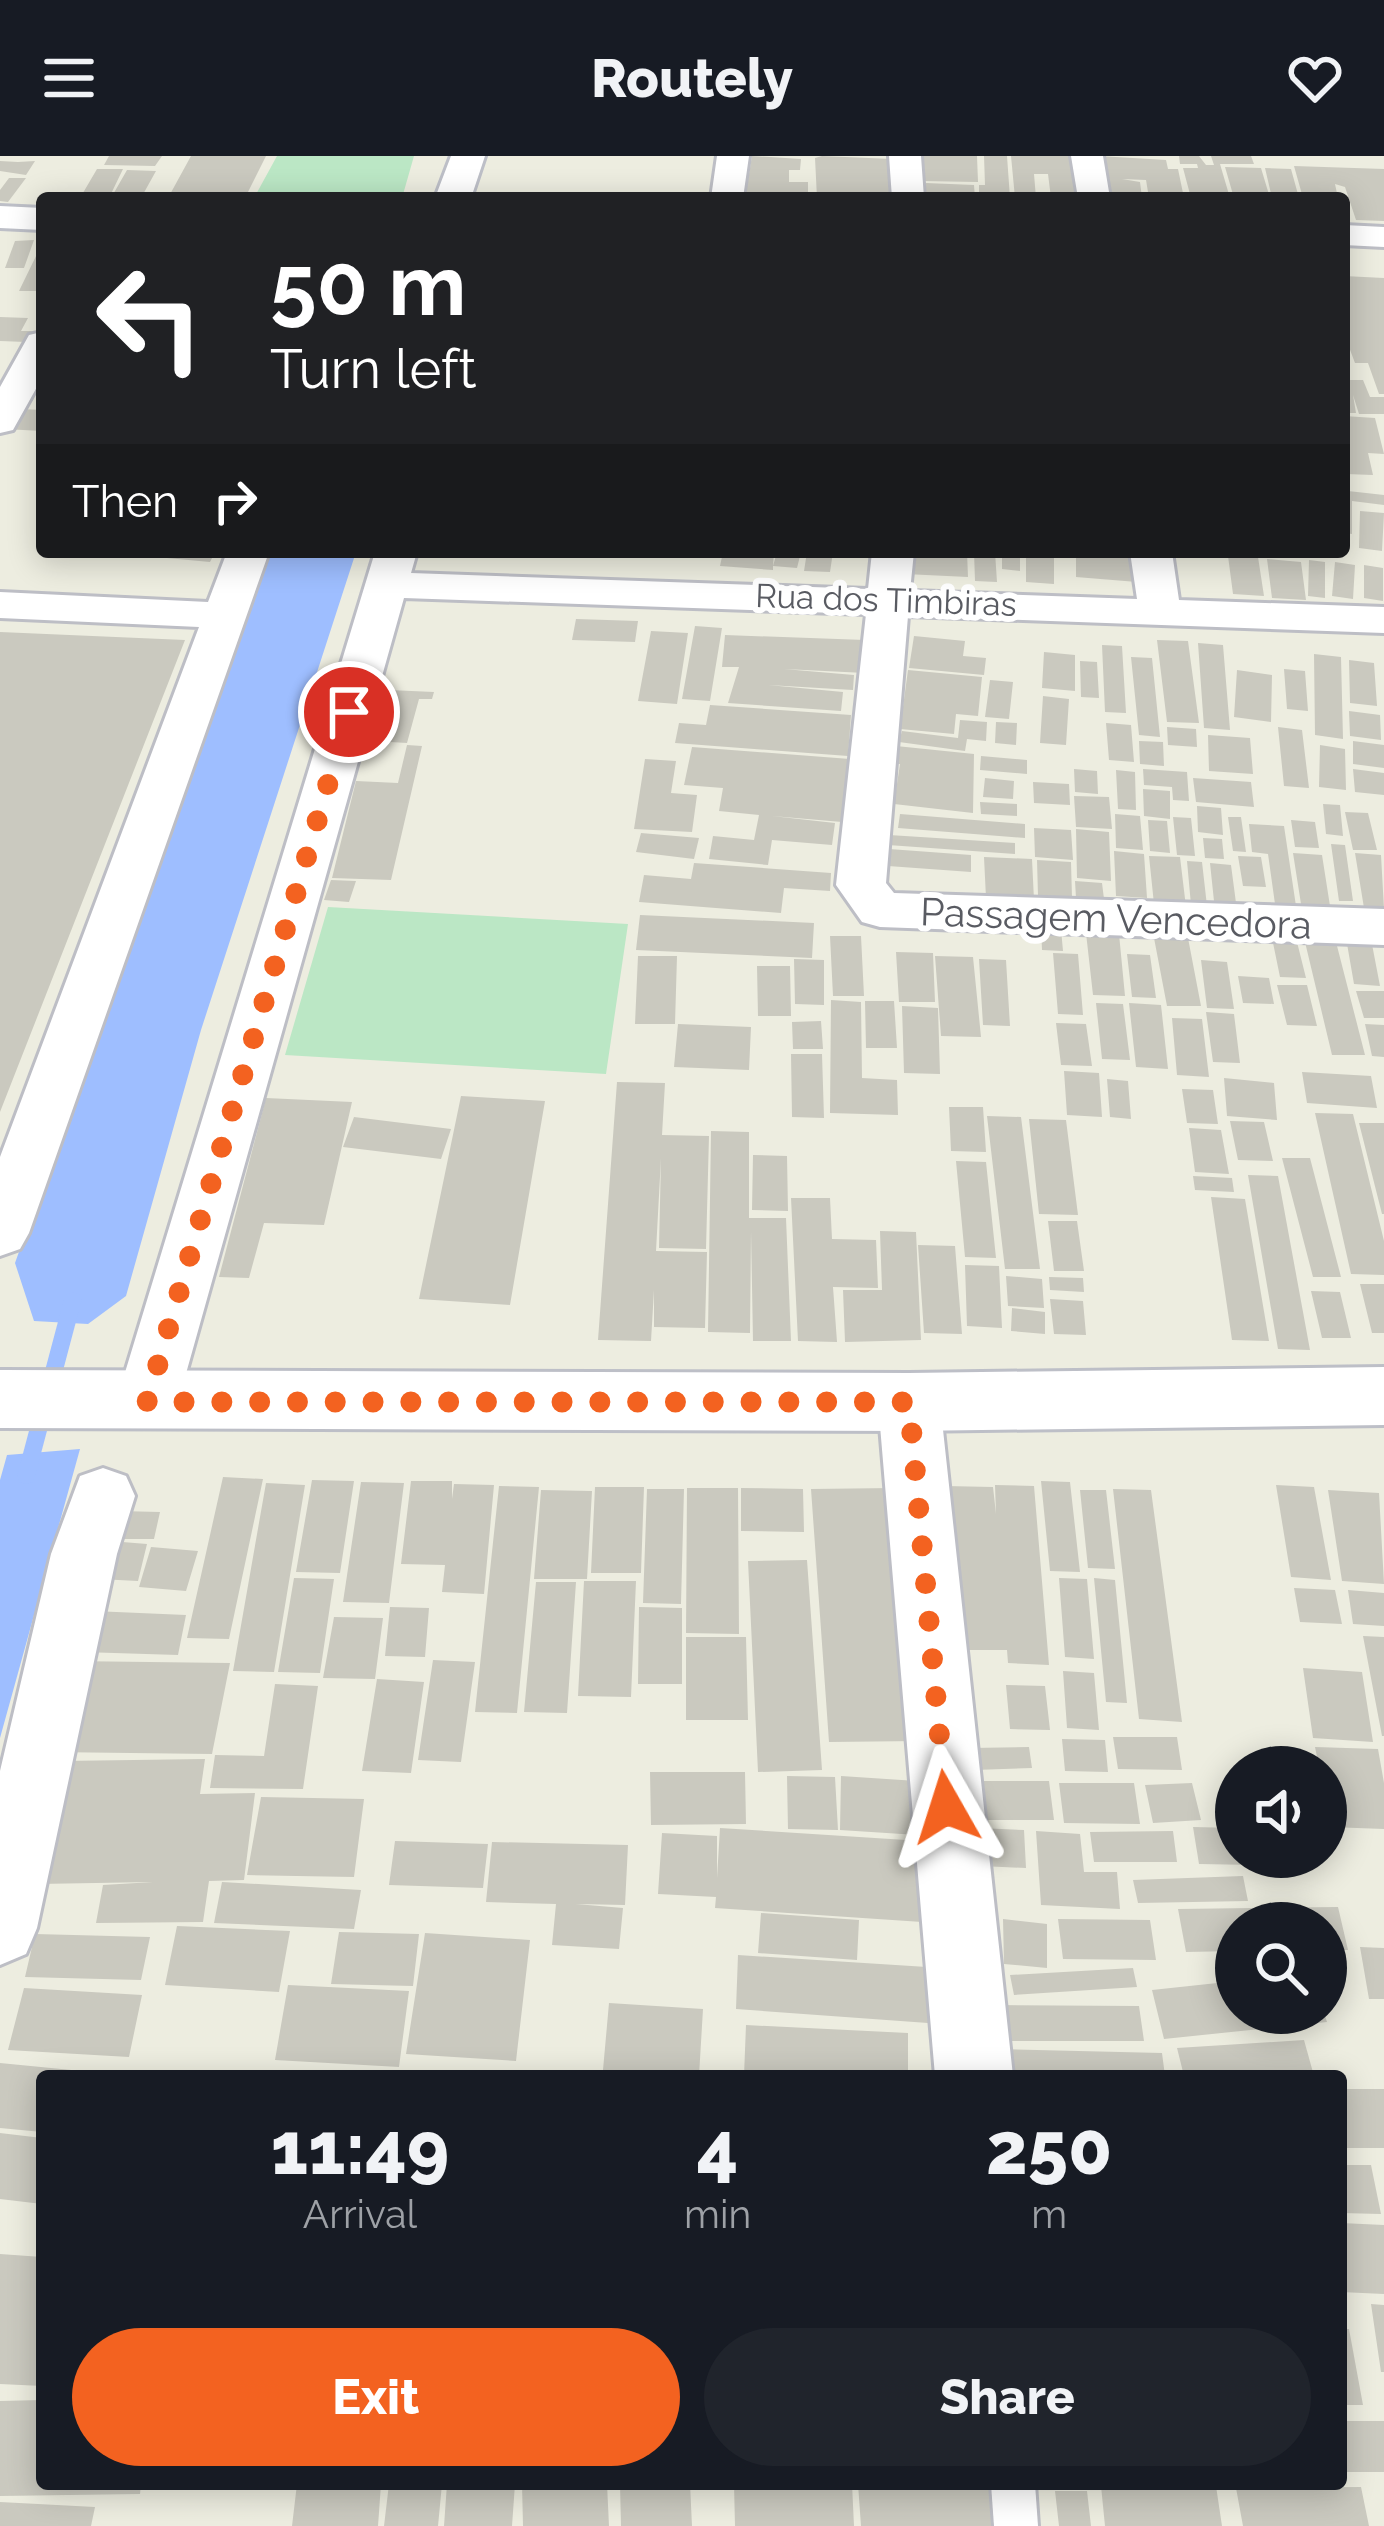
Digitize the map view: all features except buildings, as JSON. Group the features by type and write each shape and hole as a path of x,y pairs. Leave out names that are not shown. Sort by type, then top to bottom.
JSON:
{"main road":[{"path":"454,192 468,156"},
{"path":"0,218 36,219"},
{"path":"0,1399 909,1402 1384,1396"}],"street":[{"path":"728,192 733,156"},
{"path":"905,156 908,192"},
{"path":"1087,156 1093,192"},
{"path":"1350,235 1384,237"},
{"path":"4,407 36,353"},
{"path":"0,1233 246,558"},
{"path":"892,600 893,558"},
{"path":"1152,558 1160,611"},
{"path":"147,1402 392,568"},
{"name":"Rua dos Timbiras","path":"392,568 652,572 892,600 1384,620"},
{"name":"Passagem Vencedora","path":"892,600 861,885 880,910 1384,927"},
{"path":"0,604 226,616"},
{"path":"909,1402 973,2070"},
{"path":"0,1928 84,1554 103,1496"}],"lane":[{"path":"1013,2490 1016,2526"}],"green space":[{"path":"277,156 414,156 404,192 257,192"},
{"path":"328,907 628,924 606,1074 285,1055"}],"water":[{"path":"266,558 354,558 201,1030 126,1296 88,1324 34,1321 15,1263"},
{"path":"80,1449 0,1738 0,1480 7,1455"}],"waterway":[{"path":"26,1476 73,1299"}],"route":[{"path":"349,712 147,1402 909,1402 946,1807"}]}
